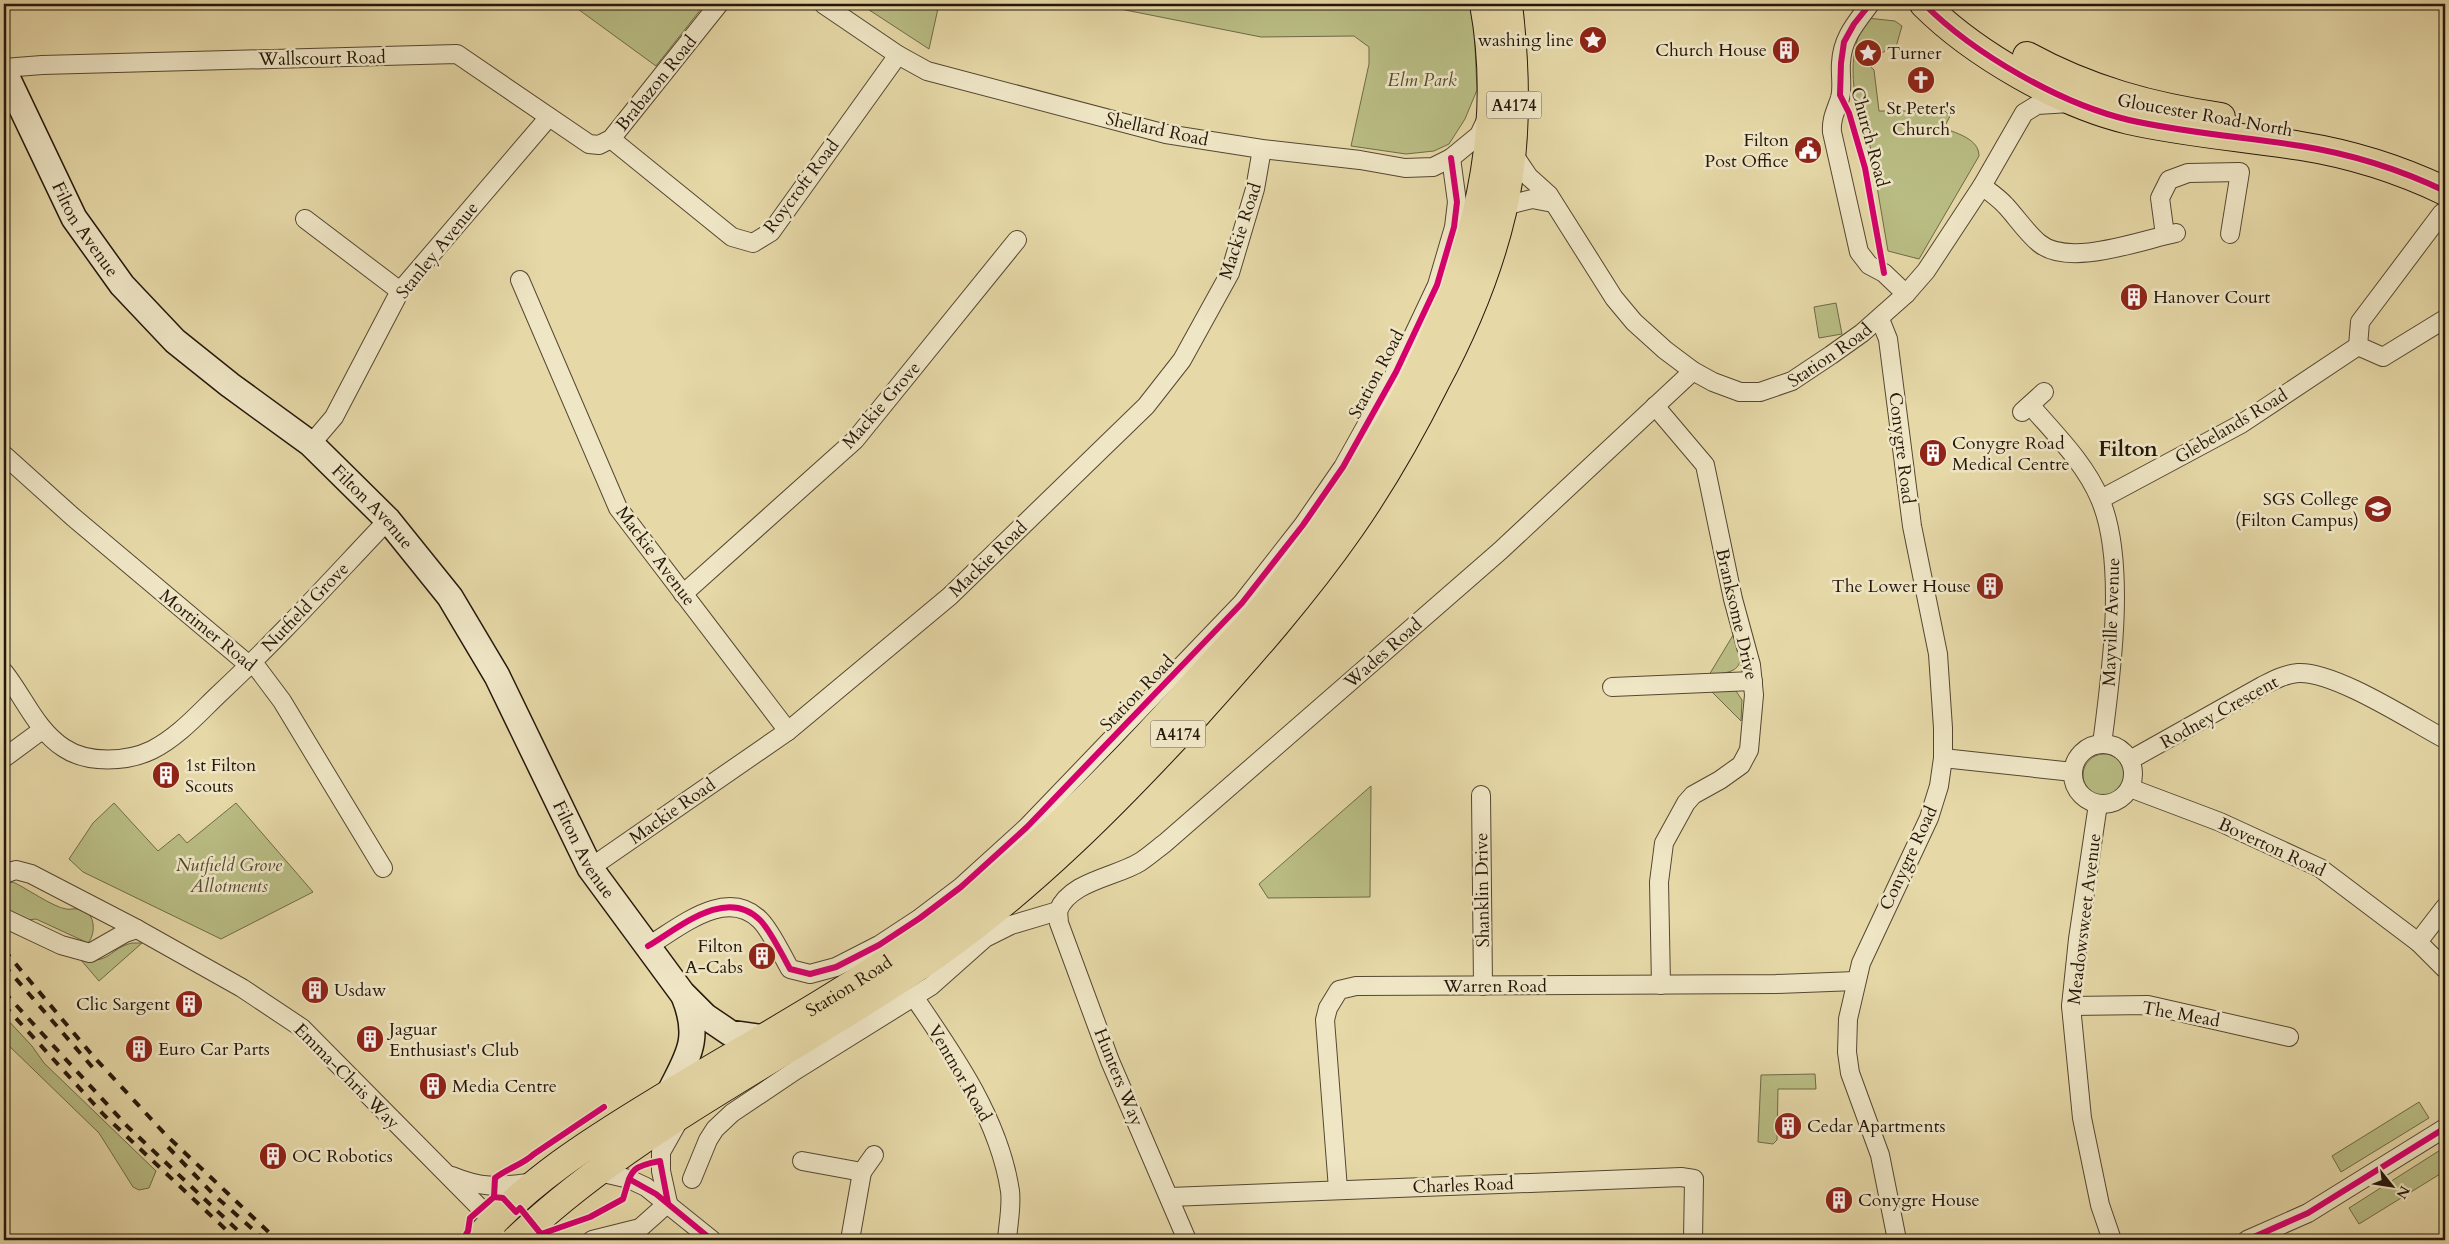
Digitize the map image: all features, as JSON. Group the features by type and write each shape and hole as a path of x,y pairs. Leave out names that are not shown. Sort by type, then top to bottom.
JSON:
{"main road":[{"name":"A4174","path":"1484,4 1489,33 1491,111"},
{"name":"A4174","path":"1504,206 1512,152 1513,78 1508,4"},
{"name":"Gloucester Road North","path":"1924,4 1983,52 2027,78 2077,103 2115,117 2147,124 2338,154 2402,172 2444,202"},
{"name":"Gloucester Road North","path":"1953,4 1992,34 2024,55 2060,73 2112,94 2170,108 2347,136 2408,154 2445,170"},
{"name":"Station Road","path":"516,1240 599,1172 650,1134 703,1073 821,1004 918,941 1035,848 1144,739 1268,602 1334,514 1358,476 1412,385 1437,333 1458,279 1478,213 1486,172 1491,111"},
{"name":"Station Road","path":"489,1234 535,1182 604,1135 676,1104 890,985 932,957 1036,876 1170,743 1284,615 1336,548 1403,444 1463,328 1492,250 1504,206"}],"street":[{"name":"Brabazon Road","path":"611,139 719,4"},
{"name":"Shellard Road","path":"823,4 898,55 927,71 1166,134 1262,150 1360,160 1405,168 1432,168 1450,158 1479,134 1491,111"},
{"name":"Church Road","path":"1870,4 1854,24 1844,42 1840,95 1832,118 1832,132 1859,252 1869,265 1884,273 1906,294"},
{"name":"Wallscourt Road","path":"4,69 42,65 457,54 589,144 599,145 611,139"},
{"name":"Roycroft Road","path":"611,139 732,237 753,243 771,232 898,55"},
{"name":"Filton Avenue","path":"4,69 74,218 122,285 175,341 230,385 311,444 388,520 450,597 497,676 590,868 684,996 705,1016 730,1033 764,1038"},
{"name":"Station Road","path":"1512,152 1529,177 1544,189 1614,298 1629,316 1665,350 1693,371 1724,387 1740,392 1760,392 1792,380 1831,355 1880,319 1906,294 1926,271 1982,186 2024,113 2037,105 2077,103"},
{"name":"Stanley Avenue","path":"311,444 334,416 400,291 549,117"},
{"name":"Mackie Road","path":"590,868 788,731 950,596 1146,406 1182,360 1230,273 1255,189 1262,150"},
{"name":"Station Road","path":"648,946 711,909 734,906 760,920 790,969 810,974 836,967 878,945 920,918 961,887 1027,827 1242,603 1343,467 1396,372 1437,285 1454,228 1457,202 1450,158"},
{"path":"1982,186 2004,204 2028,233 2040,244 2056,252 2079,253 2170,234 2160,198 2168,180 2188,173 2240,172 2230,234"},
{"path":"1504,206 1532,199 1553,203"},
{"path":"2444,202 2360,322 2358,346 2383,357 2445,319"},
{"path":"305,219 400,291"},
{"name":"Mackie Grove","path":"683,594 855,440 1017,240"},
{"name":"Mackie Avenue","path":"520,280 618,508 788,731"},
{"name":"Conygre Road","path":"1880,319 1888,339 1912,526 1938,654 1943,758 1939,786 1929,818 1891,895 1861,963 1848,1019 1847,1052 1850,1073 1880,1156 1897,1240"},
{"name":"Glebelands Road","path":"2100,499 2241,424 2358,346"},
{"name":"Wades Road","path":"1058,911 1068,897 1081,888 1139,862 1165,843 1500,551 1693,371"},
{"name":"Mayville Avenue","path":"2044,392 2026,408 2086,474 2100,499 2113,544 2114,607 2110,678 2102,744"},
{"name":"Branksome Drive","path":"1655,406 1705,465 1733,599 1752,665 1754,695 1750,742 1741,765 1720,780 1693,795 1686,803 1664,843 1659,882 1661,985"},
{"name":"Mortimer Road","path":"4,455 73,517 258,669 282,701 383,868"},
{"name":"Nutfield Grove","path":"4,672 17,687 42,730 65,749 81,756 110,759 142,754 165,742 180,731 251,664 388,520"},
{"name":"Rodney Crescent","path":"2130,760 2262,686 2298,673 2313,674 2337,681 2445,739"},
{"path":"1612,687 1753,681"},
{"path":"6,765 42,730"},
{"path":"2102,744 2119,748 2130,760 2133,769 2130,788 2117,801 2098,804 2082,796 2074,781 2073,772 2080,756 2094,746 2102,744"},
{"path":"1943,758 2073,772"},
{"name":"Boverton Road","path":"2130,788 2220,822 2320,868 2418,942 2445,969"},
{"name":"Shanklin Drive","path":"1481,795 1483,986"},
{"name":"Meadowsweet Avenue","path":"2098,804 2078,939 2071,1006 2082,1118 2100,1205 2112,1240"},
{"name":"Emma-Chris Way","path":"4,874 16,870 31,874 100,909 242,988 302,1028 445,1173 489,1234"},
{"path":"2418,942 2445,907"},
{"path":"100,909 113,939"},
{"path":"692,1179 714,1129 732,1113 796,1070 914,997 941,978 966,953 985,938 1011,925 1058,911"},
{"name":"Hunters Way","path":"1058,911 1060,923 1110,1061 1187,1240"},
{"path":"4,918 61,945 83,952 98,950 113,939 138,929"},
{"name":"Warren Road","path":"1338,1189 1325,1020 1333,997 1339,990 1356,986 1661,985 1856,981"},
{"name":"Filton Avenue","path":"668,1203 662,1171 661,1152 692,1043 693,1024 684,996"},
{"name":"Ventnor Road","path":"914,997 967,1078 988,1120 1002,1156 1010,1193 1007,1240"},
{"name":"The Mead","path":"2071,1006 2148,1005 2289,1037"},
{"path":"703,1073 709,1044 705,1016"},
{"path":"2247,1240 2308,1213 2445,1128"},
{"path":"850,1240 862,1172 874,1155"},
{"path":"802,1161 862,1172"},
{"path":"599,1172 638,1182 668,1203 712,1240"},
{"name":"Emma-Chris Way","path":"445,1173 485,1187 535,1182"},
{"name":"Charles Road","path":"1170,1197 1681,1177 1694,1179 1693,1240"},
{"path":"592,1240 640,1228 668,1203"}],"green space":[{"path":"571,4 705,4 656,66"},
{"path":"860,4 939,4 929,49"},
{"name":"Elm Park","path":"1095,4 1473,4 1477,90 1465,119 1449,144 1434,151 1406,154 1351,146 1369,64 1369,47 1354,36 1261,37"},
{"path":"1867,18 1895,21 1902,26 1896,47 1887,45 1885,51 1873,59 1871,67 1874,70 1879,111 1945,111 1950,116 1944,128 1972,141 1978,150 1979,156 1919,259 1888,251 1868,134 1862,127 1858,115 1853,80 1854,58 1858,38"},
{"path":"1836,303 1842,334 1819,338 1814,307"},
{"path":"1735,632 1740,652 1739,664 1736,669 1721,674 1709,675"},
{"path":"1733,689 1742,700 1741,721 1710,690"},
{"path":"2108,754 2116,757 2122,763 2125,775 2122,787 2116,793 2100,796 2092,793 2086,787 2083,771 2086,763 2092,757"},
{"path":"1371,786 1370,897 1268,898 1259,884"},
{"name":"Nutfield Grove Allotments","path":"114,803 158,851 179,834 187,843 236,803 313,892 221,939 83,872 69,859 93,823"},
{"path":"13,882 61,908 84,910 88,913 93,922 93,933 88,943 36,919 20,921 4,912 4,885"},
{"path":"132,943 142,943 99,981 81,960 105,958 118,949"},
{"path":"4,1016 32,1046 44,1063 156,1171 149,1188 139,1190 133,1187 99,1133 4,1041"},
{"path":"1815,1074 1816,1089 1778,1089 1777,1140 1773,1144 1758,1142 1761,1075"},
{"path":"2419,1102 2429,1118 2341,1172 2332,1156"},
{"path":"2445,1147 2445,1171 2359,1224 2349,1208"}],"railway":[{"path":"4,950 93,1056 165,1134 277,1240"},
{"path":"4,965 94,1069"},
{"path":"4,992 128,1127 248,1240"},
{"path":"4,1005 104,1115 237,1240"},
{"path":"168,1147 214,1195 265,1240"}],"cycle path":[{"path":"1870,4 1854,24 1844,42 1840,95 1849,113 1865,168 1884,273"},
{"path":"1924,4 1944,23 1993,58 2020,75 2075,102 2129,120 2338,153 2392,169 2445,191"},
{"path":"648,946 703,914 733,907 747,911 760,920 790,969 810,974 836,967 879,945 920,918 961,887 1027,827 1242,603 1303,525 1343,467 1396,372 1437,285 1454,227 1457,202 1451,158"},
{"path":"463,1240 468,1231 470,1218 494,1197 495,1178 525,1161 604,1107"},
{"path":"2247,1240 2308,1213 2445,1128"},
{"path":"494,1197 503,1198 516,1212 520,1208 541,1234 590,1217 623,1199 633,1171 642,1165 660,1161 668,1203"},
{"path":"629,1179 656,1194 712,1240"}],"place":[{"name":"washing line","path":"1593,40"},
{"name":"Church House","path":"1786,50"},
{"name":"Turner","path":"1868,53"},
{"name":"St Peter's Church","path":"1921,80"},
{"name":"Filton Post Office","path":"1808,150"},
{"name":"Hanover Court","path":"2134,297"},
{"name":"Conygre Road Medical Centre","path":"1933,453"},
{"name":"SGS College (Filton Campus)","path":"2378,509"},
{"name":"The Lower House","path":"1990,586"},
{"name":"1st Filton Scouts","path":"166,775"},
{"name":"Filton A-Cabs","path":"762,956"},
{"name":"Usdaw","path":"315,990"},
{"name":"Clic Sargent","path":"189,1004"},
{"name":"Jaguar Enthusiast's Club","path":"370,1039"},
{"name":"Euro Car Parts","path":"139,1049"},
{"name":"Media Centre","path":"433,1086"},
{"name":"Cedar Apartments","path":"1788,1126"},
{"name":"OC Robotics","path":"273,1156"},
{"name":"Conygre House","path":"1839,1200"}],"district":[{"name":"Filton","path":"2128,448"}]}
